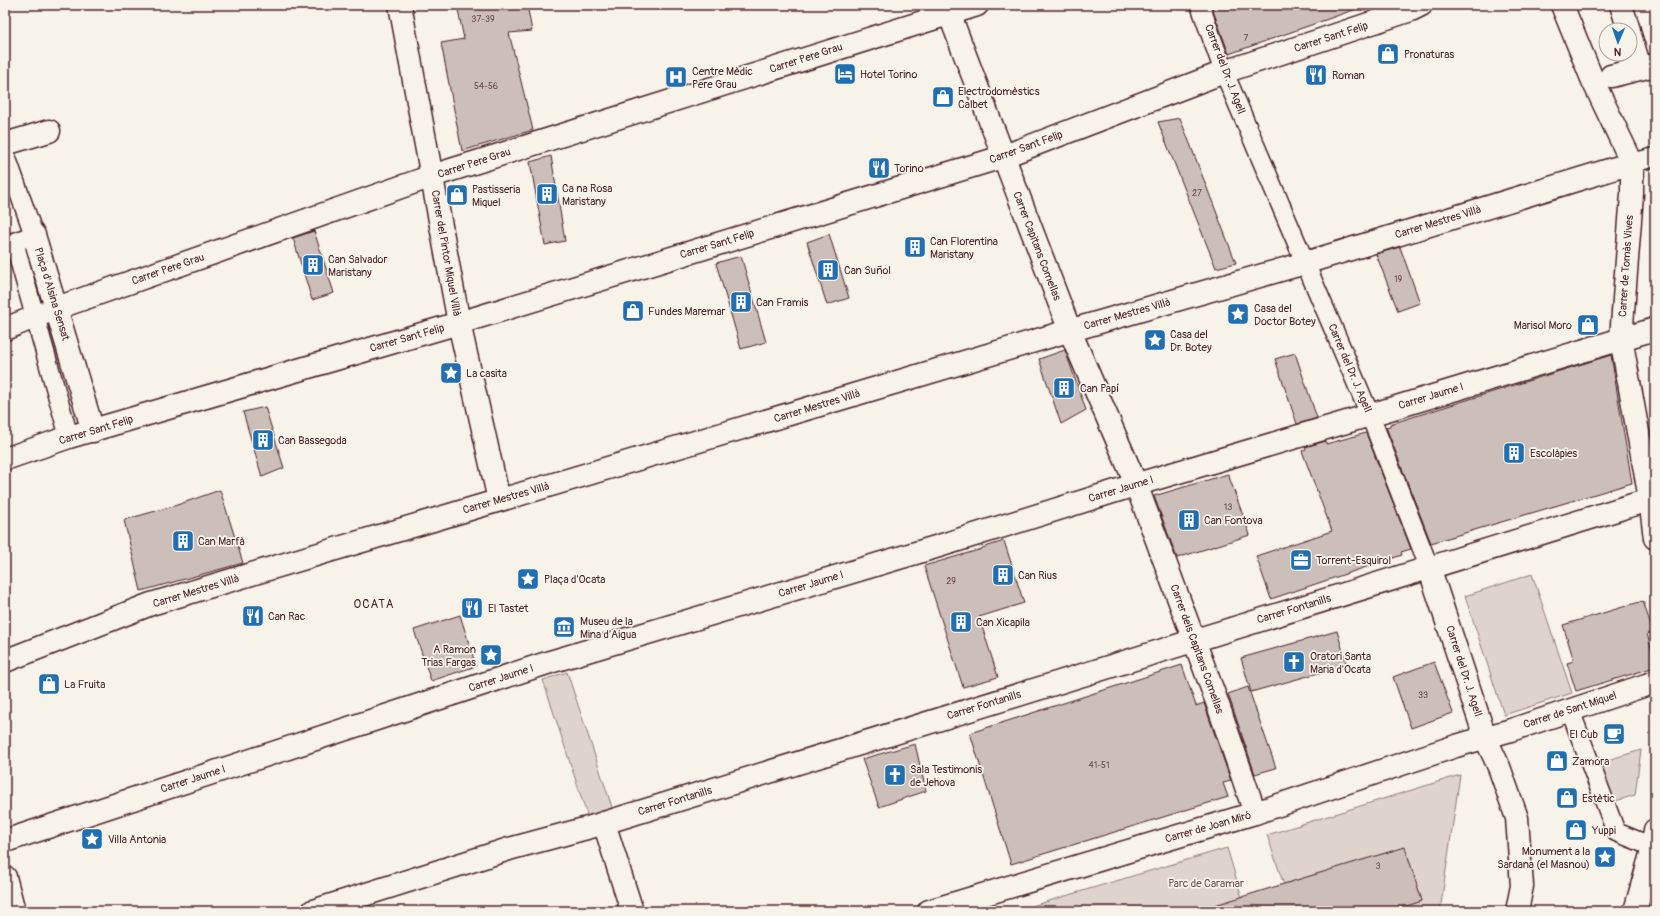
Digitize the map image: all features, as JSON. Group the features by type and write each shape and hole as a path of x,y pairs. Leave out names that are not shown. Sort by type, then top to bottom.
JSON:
{"street":[{"name":"Carrer del Pintor Miquel Villà","path":"400,5 459,323 499,500"},
{"name":"Carrer Pere Grau","path":"5,328 57,308 432,176 947,9 977,5"},
{"name":"Carrer del Dr. J. Agell","path":"1200,5 1224,72 1370,415 1429,567 1485,737 1499,767 1517,818 1522,882 1518,911"},
{"name":"Carrer de Tomàs Vives","path":"1562,5 1593,81 1632,163 1632,194 1621,338 1653,498 1655,538"},
{"path":"1621,5 1626,22"},
{"name":"Carrer Sant Felip","path":"5,459 69,437 459,323 1002,156 1224,72 1414,7"},
{"name":"Carrer Capitans Comellas","path":"947,9 1070,331 1136,484"},
{"path":"1611,76 1647,66 1638,50"},
{"path":"5,144 49,131"},
{"path":"5,153 34,235"},
{"path":"1632,163 1655,157"},
{"name":"Carrer Mestres Villà","path":"5,661 151,604 1070,331 1305,263 1632,163"},
{"name":"Plaça d'Alsina Sensat","path":"69,437 35,317 9,243 34,235 93,431"},
{"name":"Carrer Jaume I","path":"5,841 550,662 939,546 1136,484 1655,329"},
{"name":"Carrer dels Capitans Comellas","path":"1136,484 1217,702 1255,813"},
{"name":"Carrer Fontanills","path":"313,911 509,849 604,823 1653,498"},
{"name":"Carrer de Sant Miquel","path":"1485,737 1655,682"},
{"path":"1570,710 1616,832 1654,841 1635,911"},
{"name":"Carrer de Joan Miró","path":"929,911 1255,813 1485,737"},
{"path":"604,823 632,911"},
{"path":"5,877 14,911"}],"green space":[{"path":"1532,574 1572,693 1504,715 1465,596"},
{"path":"567,672 616,819 591,827 543,680"},
{"path":"1641,750 1635,795 1606,804 1591,765"},
{"path":"1460,775 1440,911 1391,911 1422,901 1405,848 1284,885 1267,835"},
{"name":"Parc de Caramar","path":"1227,848 1246,911 1015,911"}],"building":[{"path":"457,5 527,5 532,31 509,33 533,130 462,151 441,43 464,39"},
{"path":"1211,5 1359,5 1359,8 1229,54"},
{"path":"1180,118 1236,263 1216,268 1158,122"},
{"name":"Ca na Rosa Maristany","path":"551,156 565,241 545,245 530,162"},
{"name":"Can Salvador Maristany","path":"314,231 334,293 312,300 293,238"},
{"name":"Can Suñol","path":"829,234 849,298 827,305 807,242"},
{"path":"1400,247 1420,303 1398,311 1376,254"},
{"name":"Can Framis","path":"741,256 766,342 741,349 716,263"},
{"name":"Can Papí","path":"1065,350 1086,410 1061,424 1039,359"},
{"path":"1295,353 1317,418 1297,424 1275,359"},
{"name":"Escolàpies","path":"1611,355 1632,483 1431,543 1386,427 1390,426 1390,424"},
{"name":"Can Bassegoda","path":"265,407 284,468 262,477 243,412"},
{"path":"1366,433 1411,549 1401,552 1402,555 1271,599 1256,556 1332,531 1302,451 1306,449 1305,447 1326,441 1326,444"},
{"name":"Can Fontova","path":"1228,474 1250,535 1177,558 1154,496"},
{"name":"Can Marfà","path":"220,490 243,563 141,591 124,520 177,505"},
{"name":"Can Xicapila","path":"1004,541 1024,603 979,617 998,677 963,687 924,566"},
{"path":"1643,601 1653,632 1647,634 1655,661 1655,667 1576,691 1567,663 1574,661 1563,625"},
{"path":"460,615 476,666 431,681 414,630"},
{"name":"Oratori Santa Maria d'Ocata","path":"1337,631 1347,665 1251,692 1241,658"},
{"path":"1434,662 1453,713 1411,728 1393,677"},
{"path":"1182,665 1196,706 1204,703 1231,781 1223,783 1228,797 1011,864 970,733"},
{"path":"1248,687 1276,768 1255,774 1228,694"},
{"name":"Sala Testimonis de Jehova","path":"915,744 926,791 879,807 862,759"},
{"path":"1405,847 1422,901 1391,911 1216,911 1215,905"}],"place":[{"name":"Pronaturas","path":"1388,54"},
{"name":"Hotel Torino","path":"845,74"},
{"name":"Roman","path":"1316,75"},
{"name":"Centre Mèdic Pere Grau","path":"676,77"},
{"name":"Electrodomèstics Calbet","path":"943,97"},
{"name":"Torino","path":"879,168"},
{"name":"Ca na Rosa Maristany","path":"547,194"},
{"name":"Pastisseria Miquel","path":"457,195"},
{"name":"Can Florentina Maristany","path":"915,247"},
{"name":"Can Salvador Maristany","path":"313,265"},
{"name":"Can Suñol","path":"828,270"},
{"name":"Can Framis","path":"741,302"},
{"name":"Fundes Maremar","path":"633,311"},
{"name":"Casa del Doctor Botey","path":"1238,314"},
{"name":"Marisol Moro","path":"1588,325"},
{"name":"Casa del Dr. Botey","path":"1155,340"},
{"name":"La casita","path":"451,373"},
{"name":"Can Papí","path":"1064,388"},
{"name":"Can Bassegoda","path":"263,440"},
{"name":"Escolàpies","path":"1514,453"},
{"name":"Can Fontova","path":"1189,520"},
{"name":"Can Marfà","path":"183,541"},
{"name":"Torrent-Esquirol","path":"1301,560"},
{"name":"Can Rius","path":"1003,575"},
{"name":"Plaça d'Ocata","path":"528,579"},
{"name":"El Tastet","path":"472,608"},
{"name":"Can Rac","path":"253,616"},
{"name":"Can Xicapila","path":"961,622"},
{"name":"Museu de la Mina d'Aigua","path":"564,627"},
{"name":"A Ramon Trias Fargas","path":"491,655"},
{"name":"Oratori Santa Maria d'Ocata","path":"1294,662"},
{"name":"La Fruita","path":"49,684"},
{"name":"El Cub","path":"1614,734"},
{"name":"Zamora","path":"1557,761"},
{"name":"Sala Testimonis de Jehova","path":"895,775"},
{"name":"Estètic","path":"1567,798"},
{"name":"Yuppi","path":"1576,830"},
{"name":"Villa Antonia","path":"92,839"},
{"name":"Monument a la Sardana (el Masnou)","path":"1605,857"}],"district":[{"name":"OCATA","path":"374,604"}]}
